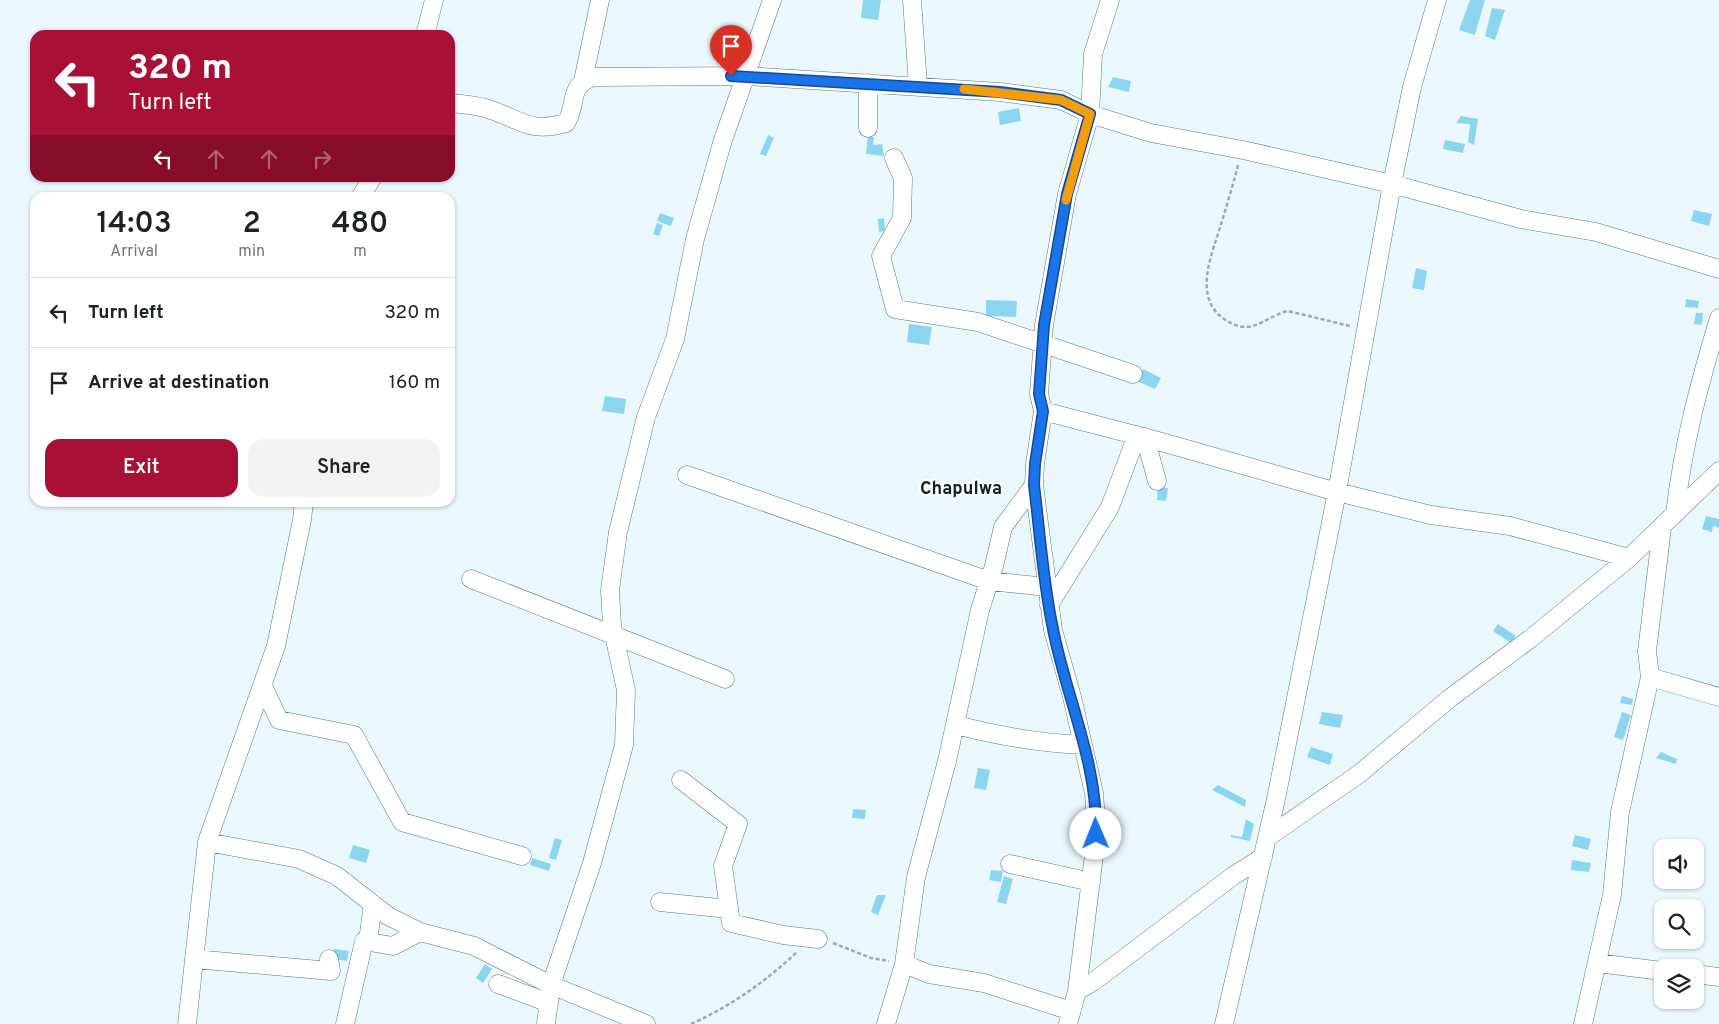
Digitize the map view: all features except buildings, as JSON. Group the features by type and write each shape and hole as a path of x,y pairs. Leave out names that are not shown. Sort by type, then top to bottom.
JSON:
{"street":[{"path":"426,30 434,0"},
{"path":"583,81 600,0"},
{"path":"546,1024 551,985 592,864 624,745 626,690 614,636 610,590 618,532 646,417 675,339 695,239 722,144 772,0"},
{"path":"912,0 918,86"},
{"path":"904,964 929,974 984,983 1070,1018 1076,991 1091,882 1096,821 1094,793 1072,698 1053,630 1034,485 1035,464 1043,411 1039,394 1043,345 1067,194 1090,114 1093,54 1110,0"},
{"path":"1224,1024 1268,837 1337,492 1392,184 1412,88 1437,0"},
{"path":"455,104 484,108 529,127 549,128 566,123 571,115 575,89 583,81 593,77 747,76 1000,92 1061,100 1090,114 1151,133 1243,150 1392,184 1521,219 1596,232 1719,269"},
{"path":"868,83 868,128"},
{"path":"894,158 903,178 902,218 881,256 895,309 978,322 1133,374"},
{"path":"1675,514 1684,445 1697,390 1719,318"},
{"path":"1043,411 1141,436 1337,492 1431,515 1510,526 1630,558"},
{"path":"1141,436 1157,481"},
{"path":"1050,605 1110,507 1141,436"},
{"path":"1268,837 1360,774 1420,722 1530,639 1630,558 1719,471"},
{"path":"687,475 989,581 1047,587"},
{"path":"886,1024 904,964 916,877 956,725 980,610 1003,527 1034,485"},
{"path":"187,1024 207,842 276,646 303,507"},
{"path":"1583,1024 1612,895 1620,812 1650,677 1647,651 1662,528"},
{"path":"471,579 725,679"},
{"path":"1650,677 1719,697"},
{"path":"263,686 279,720 354,735 402,822 522,856"},
{"path":"956,725 998,736 1046,743 1083,745"},
{"path":"681,780 738,824 723,866 731,923 783,935 818,939"},
{"path":"207,842 299,859 337,876 388,916 420,932 474,946 551,985 646,1024"},
{"path":"1076,991 1093,982 1232,876 1263,856"},
{"path":"1010,864 1091,882"},
{"path":"660,902 729,909"},
{"path":"368,941 373,904"},
{"path":"345,1024 357,962 364,941 393,946 420,932"},
{"path":"194,959 331,970 329,959"},
{"path":"1597,964 1654,970"},
{"path":"1704,975 1719,977"},
{"path":"498,984 548,1003"}],"path":[{"path":"1243,150 1208,265 1207,296 1214,308 1220,316 1244,327 1253,326 1278,313 1288,311 1366,330"},
{"path":"692,1024 720,1011 758,987 807,943 818,939 871,958 904,964"}],"slow traffic":[{"path":"964,89 1061,100 1090,114 1066,200"}],"district":[{"name":"Chapulwa","path":"961,489"}],"route":[{"path":"731,76 1000,92 1061,100 1090,114 1067,194 1044,325 1039,394 1043,411 1035,464 1034,485 1053,630 1072,698 1094,793 1096,834"}]}
